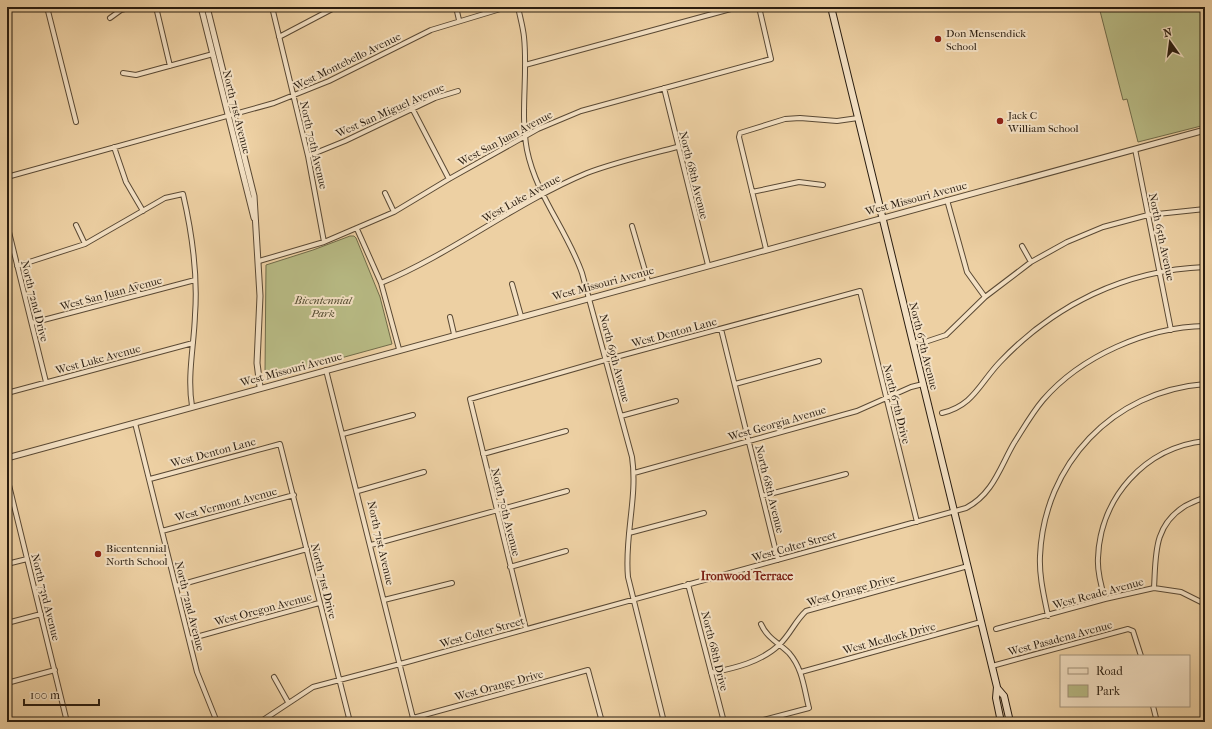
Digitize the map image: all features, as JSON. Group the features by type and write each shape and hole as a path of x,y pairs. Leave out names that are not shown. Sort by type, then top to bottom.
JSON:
{"main road":[{"name":"North 67th Avenue","path":"831,7 992,666 998,689 1004,696 1010,722"},
{"name":"North 67th Avenue","path":"998,689 996,698 1001,722"}],"street":[{"path":"47,7 76,122"},
{"path":"110,18 121,10 132,7"},
{"path":"156,7 170,66"},
{"name":"North 71st Avenue","path":"201,7 255,221"},
{"name":"North 71st Avenue","path":"207,7 254,196 259,261 260,296 257,364 260,387"},
{"name":"North 70th Avenue","path":"272,7 308,156 324,242"},
{"path":"279,37 336,7"},
{"path":"456,7 459,20"},
{"name":"West Montebello Avenue","path":"7,177 228,117 293,96 329,81 431,30 459,20 507,7"},
{"name":"North 69th Avenue","path":"518,7 524,38 525,65 523,109 525,137 533,171 543,195 578,260 590,297 605,360 621,416 634,473 633,505 627,566 633,600 664,722"},
{"path":"525,65 738,7"},
{"name":"West San Juan Avenue","path":"259,261 324,242 394,212 449,179 525,137 552,123 581,111 771,59 759,7"},
{"path":"123,73 136,75 219,52"},
{"name":"North 68th Avenue","path":"664,88 677,147 708,265"},
{"name":"West San Miguel Avenue","path":"308,156 345,141 435,98 458,91"},
{"path":"412,108 449,179"},
{"path":"766,249 739,137 740,133 785,119 800,118 837,121 858,118"},
{"name":"West Missouri Avenue","path":"7,458 260,387 1205,130"},
{"path":"114,147 126,182 143,211"},
{"name":"West Luke Avenue","path":"381,283 436,256 543,195 602,168 677,147"},
{"name":"North 65th Avenue","path":"1135,149 1171,330"},
{"path":"752,192 799,182 823,185"},
{"path":"385,193 394,212"},
{"path":"17,266 85,244 165,198 183,194 190,233 195,280 195,315 189,381 192,406"},
{"path":"947,200 967,272 985,296"},
{"path":"925,342 946,335 985,296 1031,262 1067,242 1103,227 1148,215 1205,209"},
{"name":"North 72nd Drive","path":"7,224 46,382"},
{"path":"76,225 85,244"},
{"path":"632,226 648,281"},
{"path":"357,229 381,283 399,349"},
{"path":"1022,246 1031,262"},
{"path":"942,413 960,407 971,399 1000,362 1023,339 1051,317 1075,302 1133,278 1160,272 1205,267"},
{"name":"West San Juan Avenue","path":"32,323 195,280"},
{"path":"136,284 139,295"},
{"path":"512,284 521,316"},
{"name":"West Denton Lane","path":"470,399 605,360 860,291"},
{"name":"North 67th Drive","path":"860,291 916,522"},
{"path":"450,317 454,334"},
{"name":"West Colter Street","path":"260,722 288,702 314,687 339,679 400,664 916,522 972,504 991,487 1007,454 1043,399 1080,368 1116,348 1142,337 1171,330 1205,326"},
{"name":"North 68th Avenue","path":"721,329 778,560"},
{"name":"West Luke Avenue","path":"7,393 193,342"},
{"path":"735,384 818,362"},
{"name":"North 71st Avenue","path":"326,370 358,491 414,720"},
{"name":"West Georgia Avenue","path":"634,473 858,410 911,387 923,384"},
{"path":"1048,616 1040,569 1042,531 1048,504 1066,466 1084,442 1125,409 1150,396 1173,388 1205,384"},
{"name":"North 70th Avenue","path":"470,399 526,629"},
{"path":"621,416 676,401"},
{"path":"343,434 413,415"},
{"name":"North 72nd Avenue","path":"135,423 197,672 217,722"},
{"path":"483,454 566,431"},
{"path":"1105,599 1098,571 1099,538 1106,514 1114,500 1138,470 1152,460 1170,449 1192,442 1205,441"},
{"name":"West Denton Lane","path":"150,479 280,444"},
{"name":"North 71st Drive","path":"280,444 350,722"},
{"path":"358,491 424,472"},
{"path":"762,496 846,474"},
{"name":"North 73rd Avenue","path":"7,477 67,722"},
{"path":"371,545 567,491"},
{"name":"West Vermont Avenue","path":"162,531 294,495"},
{"path":"1154,588 1156,547 1160,534 1178,511 1192,502 1205,498"},
{"path":"629,534 704,513"},
{"path":"176,586 307,549"},
{"path":"510,566 566,551"},
{"path":"7,564 27,559"},
{"name":"West Orange Drive","path":"711,673 762,658 780,645 799,617 806,611 968,566"},
{"path":"384,600 452,583"},
{"name":"North 68th Drive","path":"688,584 724,722"},
{"name":"West Reade Avenue","path":"996,630 1105,599 1154,588 1181,592 1204,602"},
{"name":"West Oregon Avenue","path":"189,639 319,602"},
{"path":"7,623 41,614"},
{"name":"West Medlock Drive","path":"801,672 981,622"},
{"path":"756,722 809,708 801,672 793,658 780,645 765,634 761,624"},
{"name":"West Pasadena Avenue","path":"992,666 1128,629 1133,630 1141,655"},
{"path":"7,683 55,670"},
{"name":"West Orange Drive","path":"414,720 588,670 602,722"},
{"path":"274,676 288,702"},
{"path":"1153,707 1157,722"}],"green space":[{"path":"1099,7 1205,7 1205,125 1138,142 1127,99 1123,100"},
{"name":"Bicentennial Park","path":"350,236 354,236 356,238 380,297 392,344 268,378 265,372 266,265"}],"place":[{"name":"Don Mensendick School","path":"938,39"},
{"name":"Jack C William School","path":"1000,121"},
{"name":"Bicentennial North School","path":"98,554"}],"district":[{"name":"Ironwood Terrace","path":"747,576"}]}
